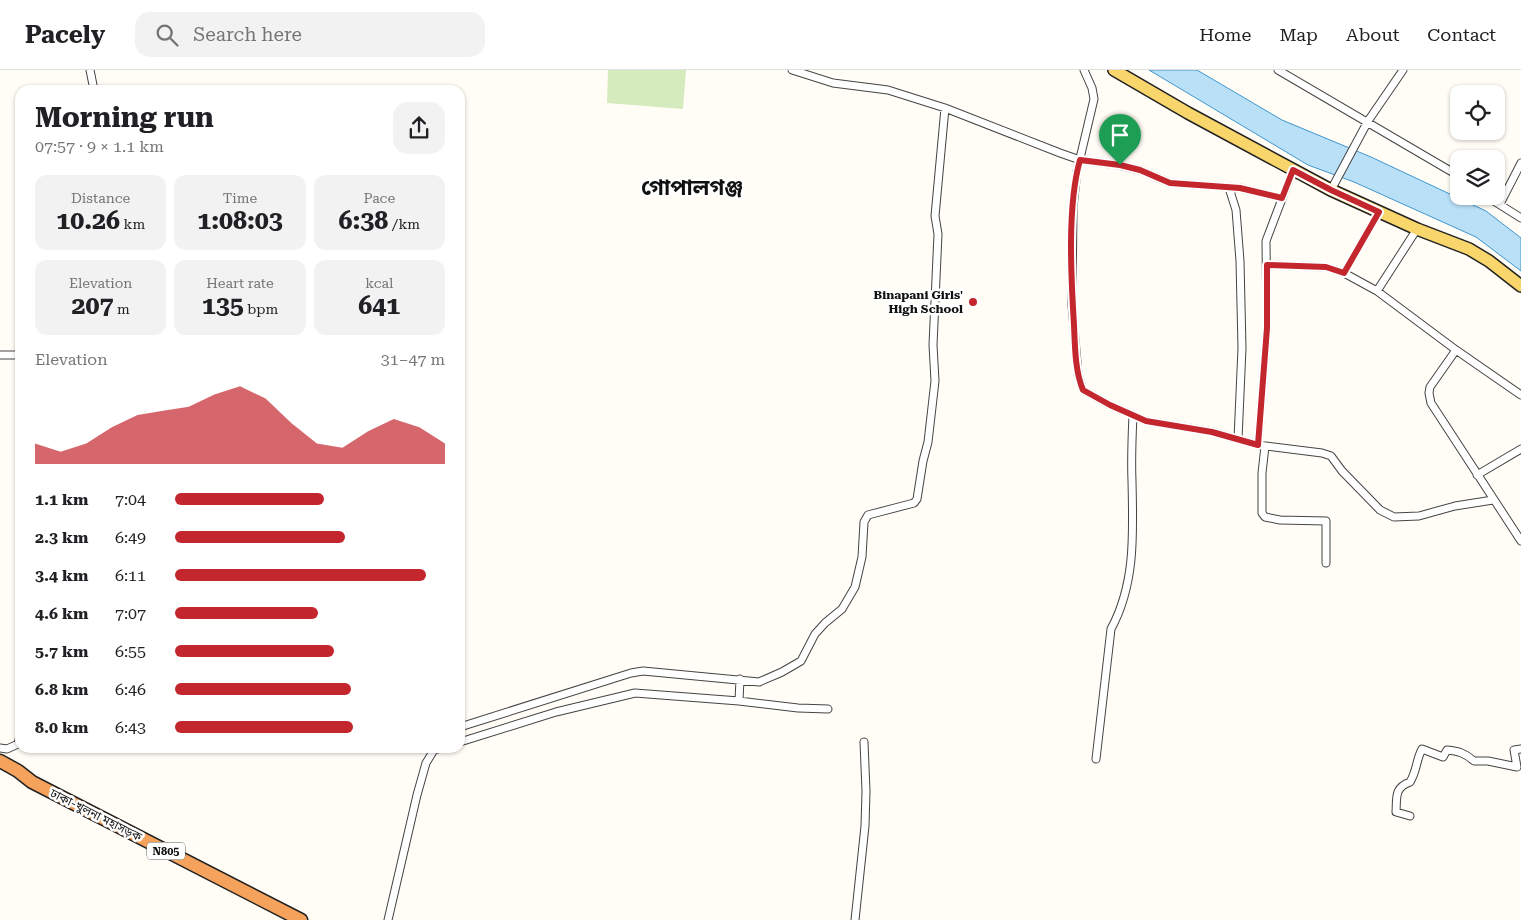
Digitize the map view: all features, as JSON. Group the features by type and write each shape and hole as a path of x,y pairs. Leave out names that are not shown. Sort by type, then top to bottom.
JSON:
{"highway":[{"name":"ঢাকা-খুলনা মহাসড়ক","path":"0,761 18,771 32,782 301,920"}],"main road":[{"path":"1114,70 1188,114 1331,190 1469,249 1489,261 1521,286"}],"street":[{"path":"90,70 93,85"},
{"path":"792,70 833,82 888,90 945,108 1026,141 1080,160 1120,165 1140,170 1170,183 1258,191 1282,198"},
{"path":"1084,70 1092,88 1094,99 1077,171 1073,207 1072,251 1073,314 1078,374 1083,390 1146,421 1212,432 1262,445 1322,452 1331,456 1342,471 1380,510 1394,517 1419,516 1454,506 1493,500"},
{"path":"1278,70 1450,171"},
{"path":"1331,190 1368,121 1402,70"},
{"path":"465,725 643,671 759,682 801,661 815,634 825,622 842,609 855,586 862,557 864,522 868,515 914,503 918,499 923,461 928,442 935,381 933,345 938,234 935,216 945,108"},
{"path":"1505,194 1521,163"},
{"path":"1293,170 1266,241 1267,328 1262,445 1262,513 1265,517 1280,520 1326,521 1326,563"},
{"path":"1229,188 1236,210 1240,261 1242,348 1238,439"},
{"path":"1502,205 1521,218"},
{"path":"1344,273 1379,212"},
{"path":"1377,291 1417,228"},
{"path":"1267,265 1326,267 1344,273 1377,291 1456,350 1521,395"},
{"path":"1456,350 1433,383 1429,393 1431,403 1521,541"},
{"path":"0,356 15,355"},
{"path":"1096,759 1110,629 1119,613 1126,590 1134,533 1132,415"},
{"path":"1477,475 1521,449"},
{"path":"739,699 740,681"},
{"path":"465,740 556,712 635,693 739,699 798,708 828,709"},
{"path":"855,920 865,826 864,742"},
{"path":"0,748 15,745"},
{"path":"1410,816 1396,812 1398,791 1402,785 1410,782 1416,773 1417,759 1422,749 1443,757 1447,750 1458,751 1466,754 1474,761 1488,760 1517,767 1514,750 1521,749"},
{"path":"388,920 417,795 426,763 433,753"}],"green space":[{"path":"608,70 686,70 683,109 607,103"}],"water":[{"path":"1149,70 1197,70 1282,120 1371,157 1450,194 1450,205 1473,205 1486,211 1521,238 1521,271 1476,237 1354,182 1308,165"}],"place":[{"name":"Binapani Girls' High School","path":"973,302"}],"district":[{"name":"গোপালগঞ্জ","path":"692,187"}],"route":[{"path":"1080,160 1120,165 1140,170 1170,183 1240,188 1282,198 1293,170 1379,212 1344,273 1326,267 1267,265 1267,328 1258,445 1212,432 1146,421 1110,405 1083,390 1078,374 1072,305 1073,207 1077,171 1080,160"}]}
